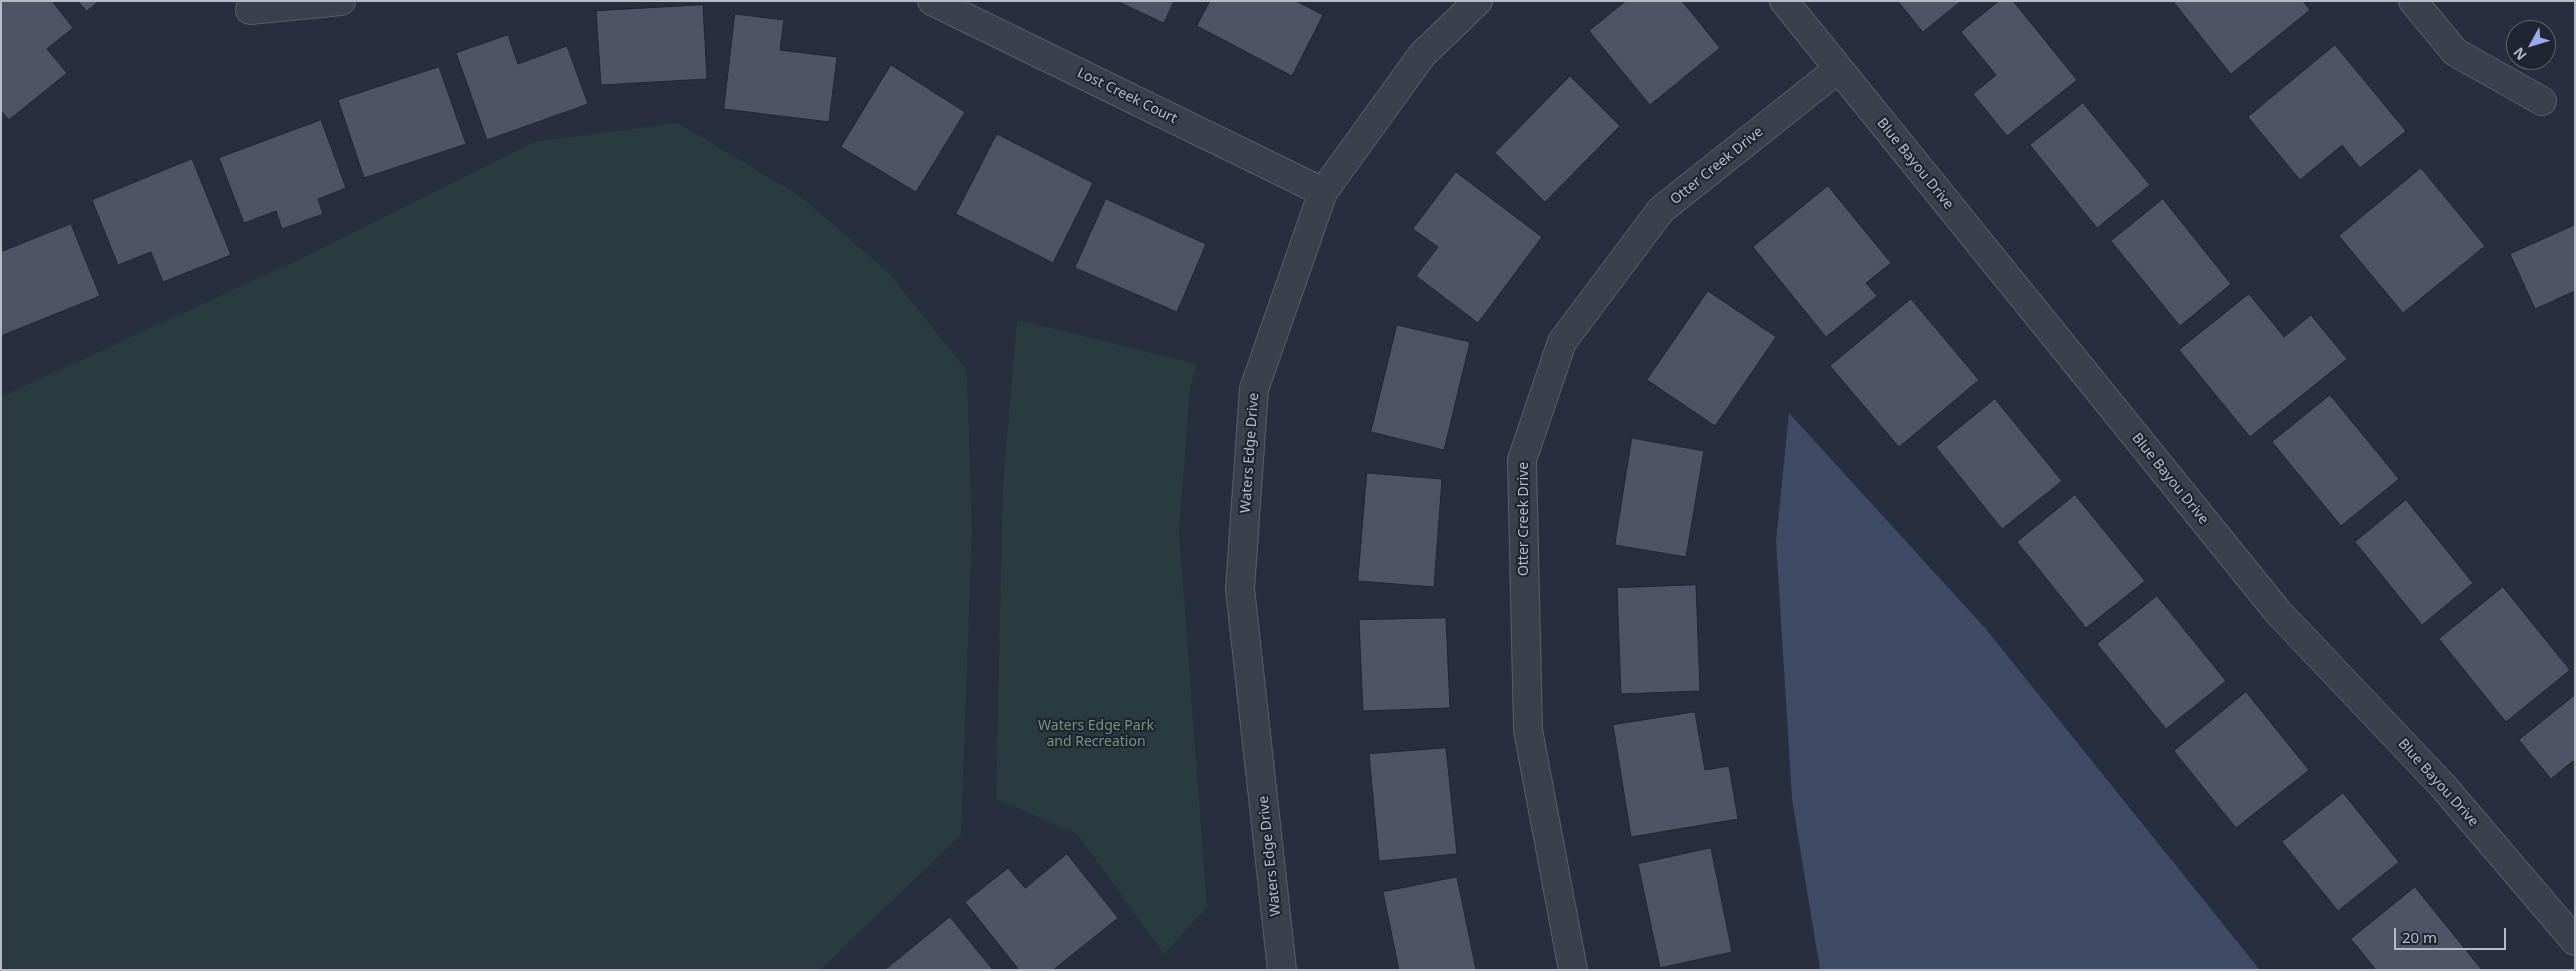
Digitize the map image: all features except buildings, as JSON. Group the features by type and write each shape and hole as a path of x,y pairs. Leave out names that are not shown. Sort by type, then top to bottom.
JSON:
{"street":[{"path":"250,10 341,1"},
{"name":"Lost Creek Court","path":"932,1 1323,192"},
{"name":"Waters Edge Drive","path":"1282,970 1240,589 1254,389 1323,192 1422,55 1478,1"},
{"name":"Blue Bayou Drive","path":"1784,1 2278,612 2442,785 2575,941"},
{"path":"2413,1 2455,52 2542,101"},
{"name":"Otter Creek Drive","path":"1573,970 1528,730 1522,460 1562,342 1661,210 1838,69"}],"green space":[{"path":"678,123 801,197 889,273 967,371 972,529 961,835 820,970 1,970 1,397 295,261 533,142"},
{"name":"Waters Edge Park and Recreation","path":"1017,320 1197,364 1190,389 1179,531 1207,907 1164,954 1077,834 996,799 1003,484"}],"water":[{"path":"1789,413 1985,628 2260,970 1820,970 1792,799 1776,541"}]}
